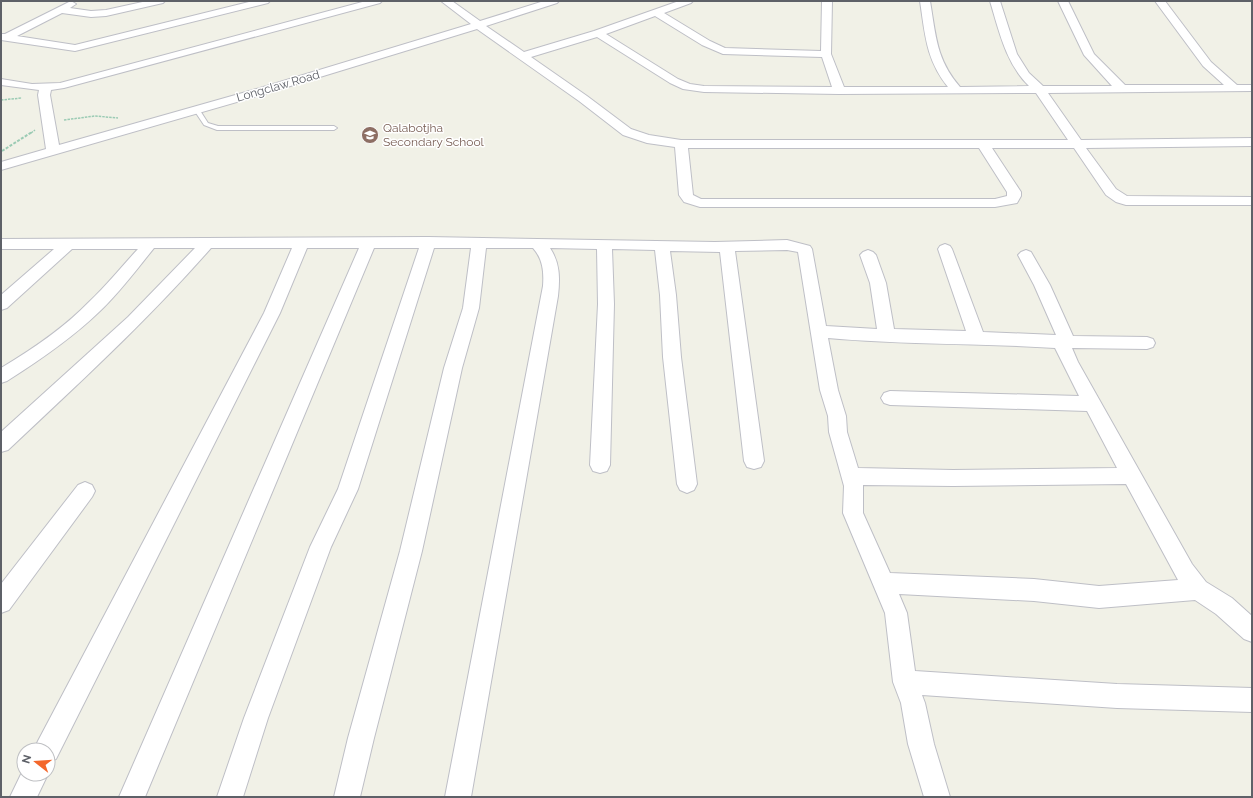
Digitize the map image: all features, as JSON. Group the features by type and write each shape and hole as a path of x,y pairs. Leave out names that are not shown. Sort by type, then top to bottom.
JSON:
{"street":[{"path":"4,37 78,1"},
{"path":"62,10 91,14 106,13 160,1"},
{"path":"4,37 75,48 265,1"},
{"path":"1,82 45,88 60,86 351,4 377,1"},
{"path":"446,1 478,25 525,56 627,132 638,137 653,140 681,144 1076,144 1252,142"},
{"name":"Longclaw Road","path":"1,166 197,110 554,1"},
{"path":"525,56 598,33 688,1"},
{"path":"828,1 826,54 839,91"},
{"path":"925,1 934,54 944,75 957,90"},
{"path":"995,1 1012,54 1024,75 1039,89 1076,144 1112,192 1122,200 1252,201"},
{"path":"1063,1 1089,55 1122,89"},
{"path":"1160,1 1207,64 1234,88"},
{"path":"656,12 706,43 723,51 826,54"},
{"path":"598,33 674,81 687,87 704,89 839,91 1252,88"},
{"path":"45,88 44,95 54,150"},
{"path":"681,144 686,195 689,199 700,203 995,203 1012,200 1014,192 983,144"},
{"path":"230,797 256,718 321,547 348,489 428,242"},
{"path":"1,244 368,244 428,242 727,247 787,245 805,249 829,390 837,416 838,432 854,486 853,513 896,613 905,682 913,704 921,744 937,797"},
{"path":"1,376 52,343 78,322 106,295 151,243"},
{"path":"1,444 136,318 180,275 208,243"},
{"path":"51,742 272,313 302,243"},
{"path":"347,797 361,738 411,551 453,368 471,308 479,243"},
{"path":"458,797 544,332 552,279 550,261 545,252 537,243"},
{"path":"1,304 68,244"},
{"path":"132,797 192,653 315,372 368,244"},
{"path":"600,465 606,304 604,245"},
{"path":"662,246 668,295 672,357 687,484"},
{"path":"727,247 754,461"},
{"path":"945,249 977,338"},
{"path":"868,255 878,283 887,336"},
{"path":"1026,255 1042,285 1064,342 1070,363 1174,554 1198,589 1224,606 1252,631"},
{"path":"820,331 887,336 1064,342 1147,343"},
{"path":"890,398 1093,404"},
{"path":"851,476 953,478 1132,476"},
{"path":"1,602 85,491"},
{"path":"883,583 1034,590 1099,597 1198,589"},
{"path":"905,682 1117,696 1252,700"},
{"path":"23,797 31,782"}],"lane":[{"path":"197,110 206,124 217,128 334,128"}],"path":[{"path":"1,152 49,122 95,116 118,118"}],"place":[{"name":"Qalabotjha Secondary School","path":"370,135"}]}
